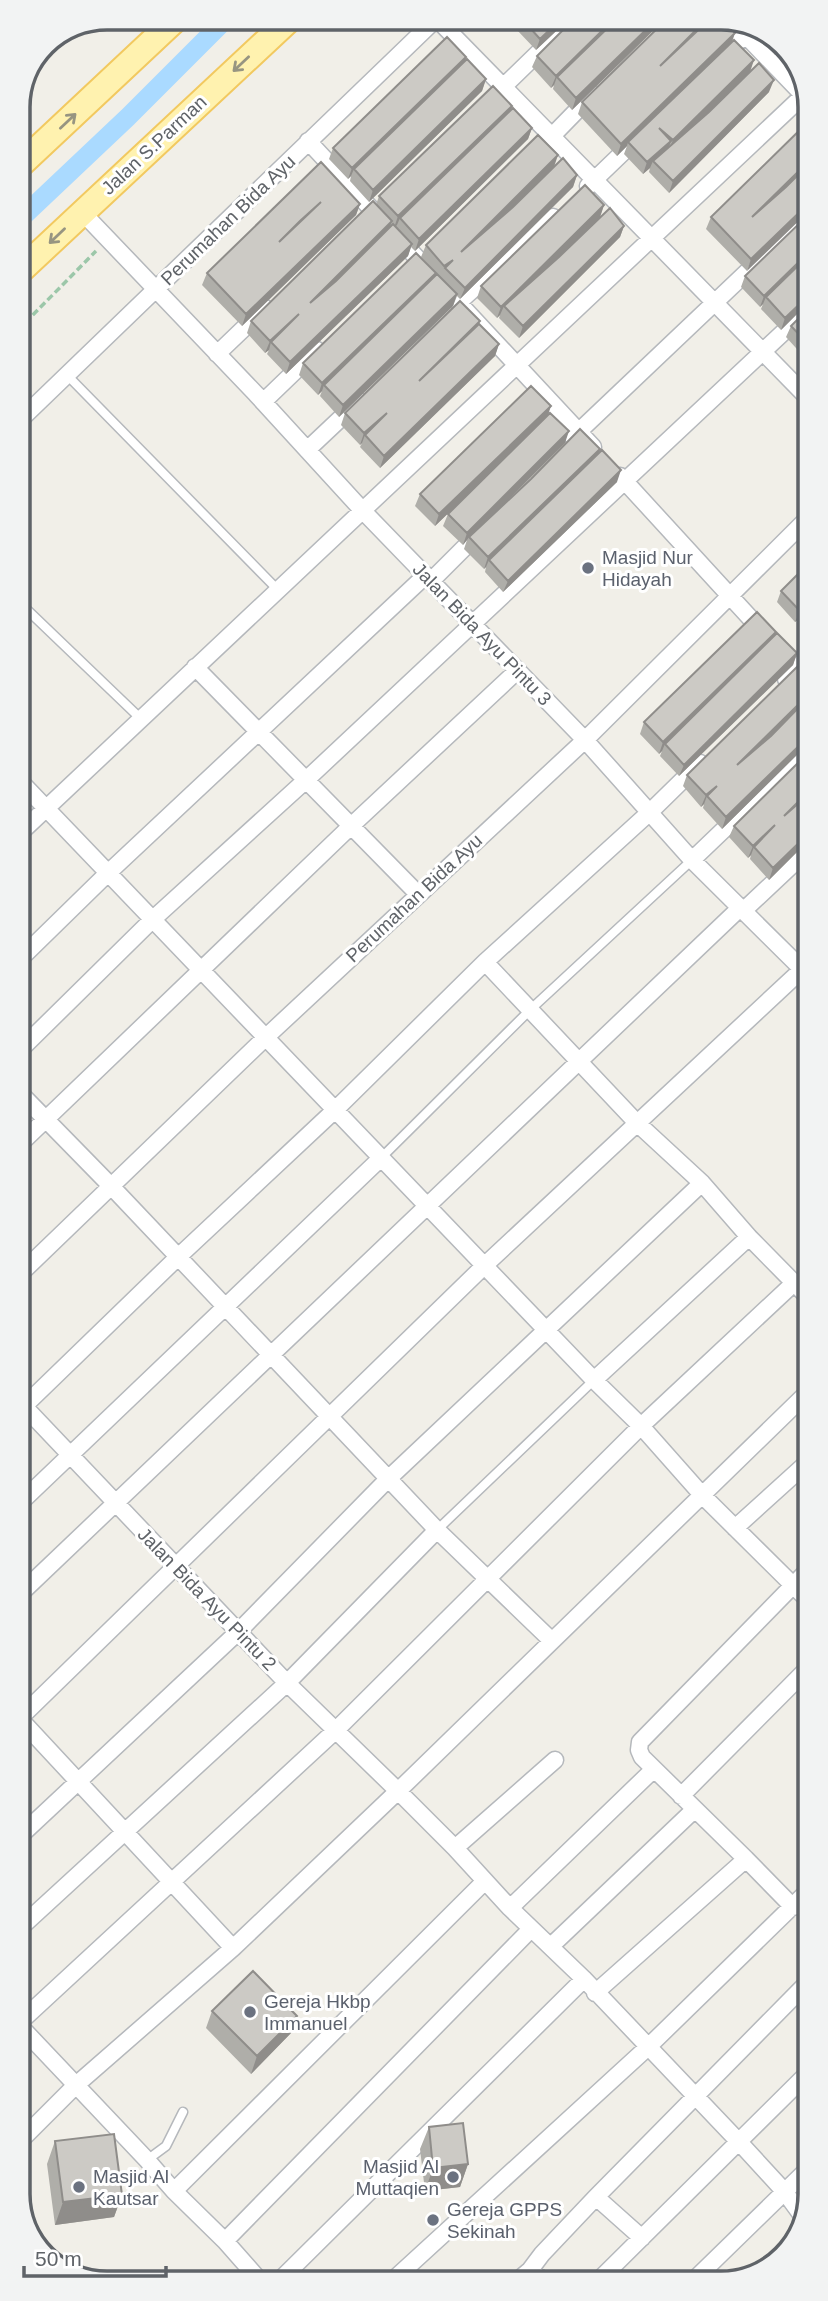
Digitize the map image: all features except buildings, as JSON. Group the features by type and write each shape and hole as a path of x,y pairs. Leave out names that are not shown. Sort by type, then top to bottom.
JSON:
{"main road":[{"path":"30,156 164,30"},
{"name":"Jalan S.Parman","path":"30,262 278,30"}],"street":[{"name":"Perumahan Bida Ayu","path":"30,410 424,30"},
{"path":"446,30 496,87 595,180 798,388"},
{"path":"496,87 560,30"},
{"path":"715,64 746,34"},
{"path":"755,38 794,81"},
{"path":"547,137 600,87"},
{"path":"30,823 798,102"},
{"path":"457,307 655,122"},
{"path":"308,141 415,255 457,307 518,364 772,640"},
{"name":"Jalan Bida Ayu Pintu 3","path":"82,212 363,511 585,740 692,860 798,962"},
{"path":"559,452 798,223"},
{"path":"217,354 274,299"},
{"path":"30,1040 152,920 306,780 798,319"},
{"path":"263,402 330,338"},
{"path":"307,450 374,386"},
{"path":"30,949 259,732 490,521"},
{"name":"Perumahan Bida Ayu","path":"30,1264 265,1038 585,740 798,528"},
{"path":"195,667 418,894"},
{"path":"778,687 798,668"},
{"path":"30,1134 518,670"},
{"path":"30,1397 335,1110 485,962 650,813 709,754"},
{"path":"692,860 798,759"},
{"path":"30,792 641,1426 703,1496 798,1589"},
{"path":"30,1585 579,1060 798,859"},
{"path":"485,962 637,1123 702,1183 798,1287"},
{"path":"30,1708 485,1265 798,977"},
{"path":"30,1103 437,1530 552,1641"},
{"path":"30,1493 381,1158"},
{"path":"30,1827 238,1632 388,1479 702,1183"},
{"path":"594,1380 749,1237"},
{"path":"30,2015 336,1730 641,1426 794,1283"},
{"path":"30,2130 76,2085 233,1948 798,1402"},
{"name":"Jalan Bida Ayu Pintu 2","path":"30,1415 287,1683 584,1979 740,2143 797,2209"},
{"path":"736,1528 798,1471"},
{"path":"30,1919 287,1683 437,1530"},
{"path":"793,1907 642,1758 639,1750 640,1742 798,1579"},
{"path":"681,1796 798,1678"},
{"path":"30,1729 233,1948"},
{"path":"455,1848 555,1760"},
{"path":"510,1908 654,1769"},
{"path":"551,1945 695,1809"},
{"path":"595,1993 746,1859"},
{"path":"174,2191 485,1881"},
{"path":"403,2271 648,2047 798,1902"},
{"path":"225,2241 531,1929"},
{"path":"290,2271 584,1979"},
{"path":"530,2270 596,2197 798,1992"},
{"path":"30,2035 251,2271"},
{"path":"608,2271 798,2083"},
{"path":"703,2271 798,2178"},
{"path":"596,2197 642,2238"}],"lane":[{"path":"67,375 278,590"},
{"path":"30,613 140,718"},
{"path":"381,1158 531,1009 692,860"},
{"path":"437,1530 594,1380"},
{"path":"147,2160 166,2146 183,2112"}],"path":[{"path":"30,318 108,240"}],"waterway":[{"path":"30,210 215,30"}],"place":[{"name":"Masjid Nur Hidayah","path":"588,568"},
{"name":"Gereja Hkbp Immanuel","path":"250,2012"},
{"name":"Masjid Al Muttaqien","path":"453,2177"},
{"name":"Masjid Al Kautsar","path":"79,2187"},
{"name":"Gereja GPPS Sekinah","path":"433,2220"}]}
